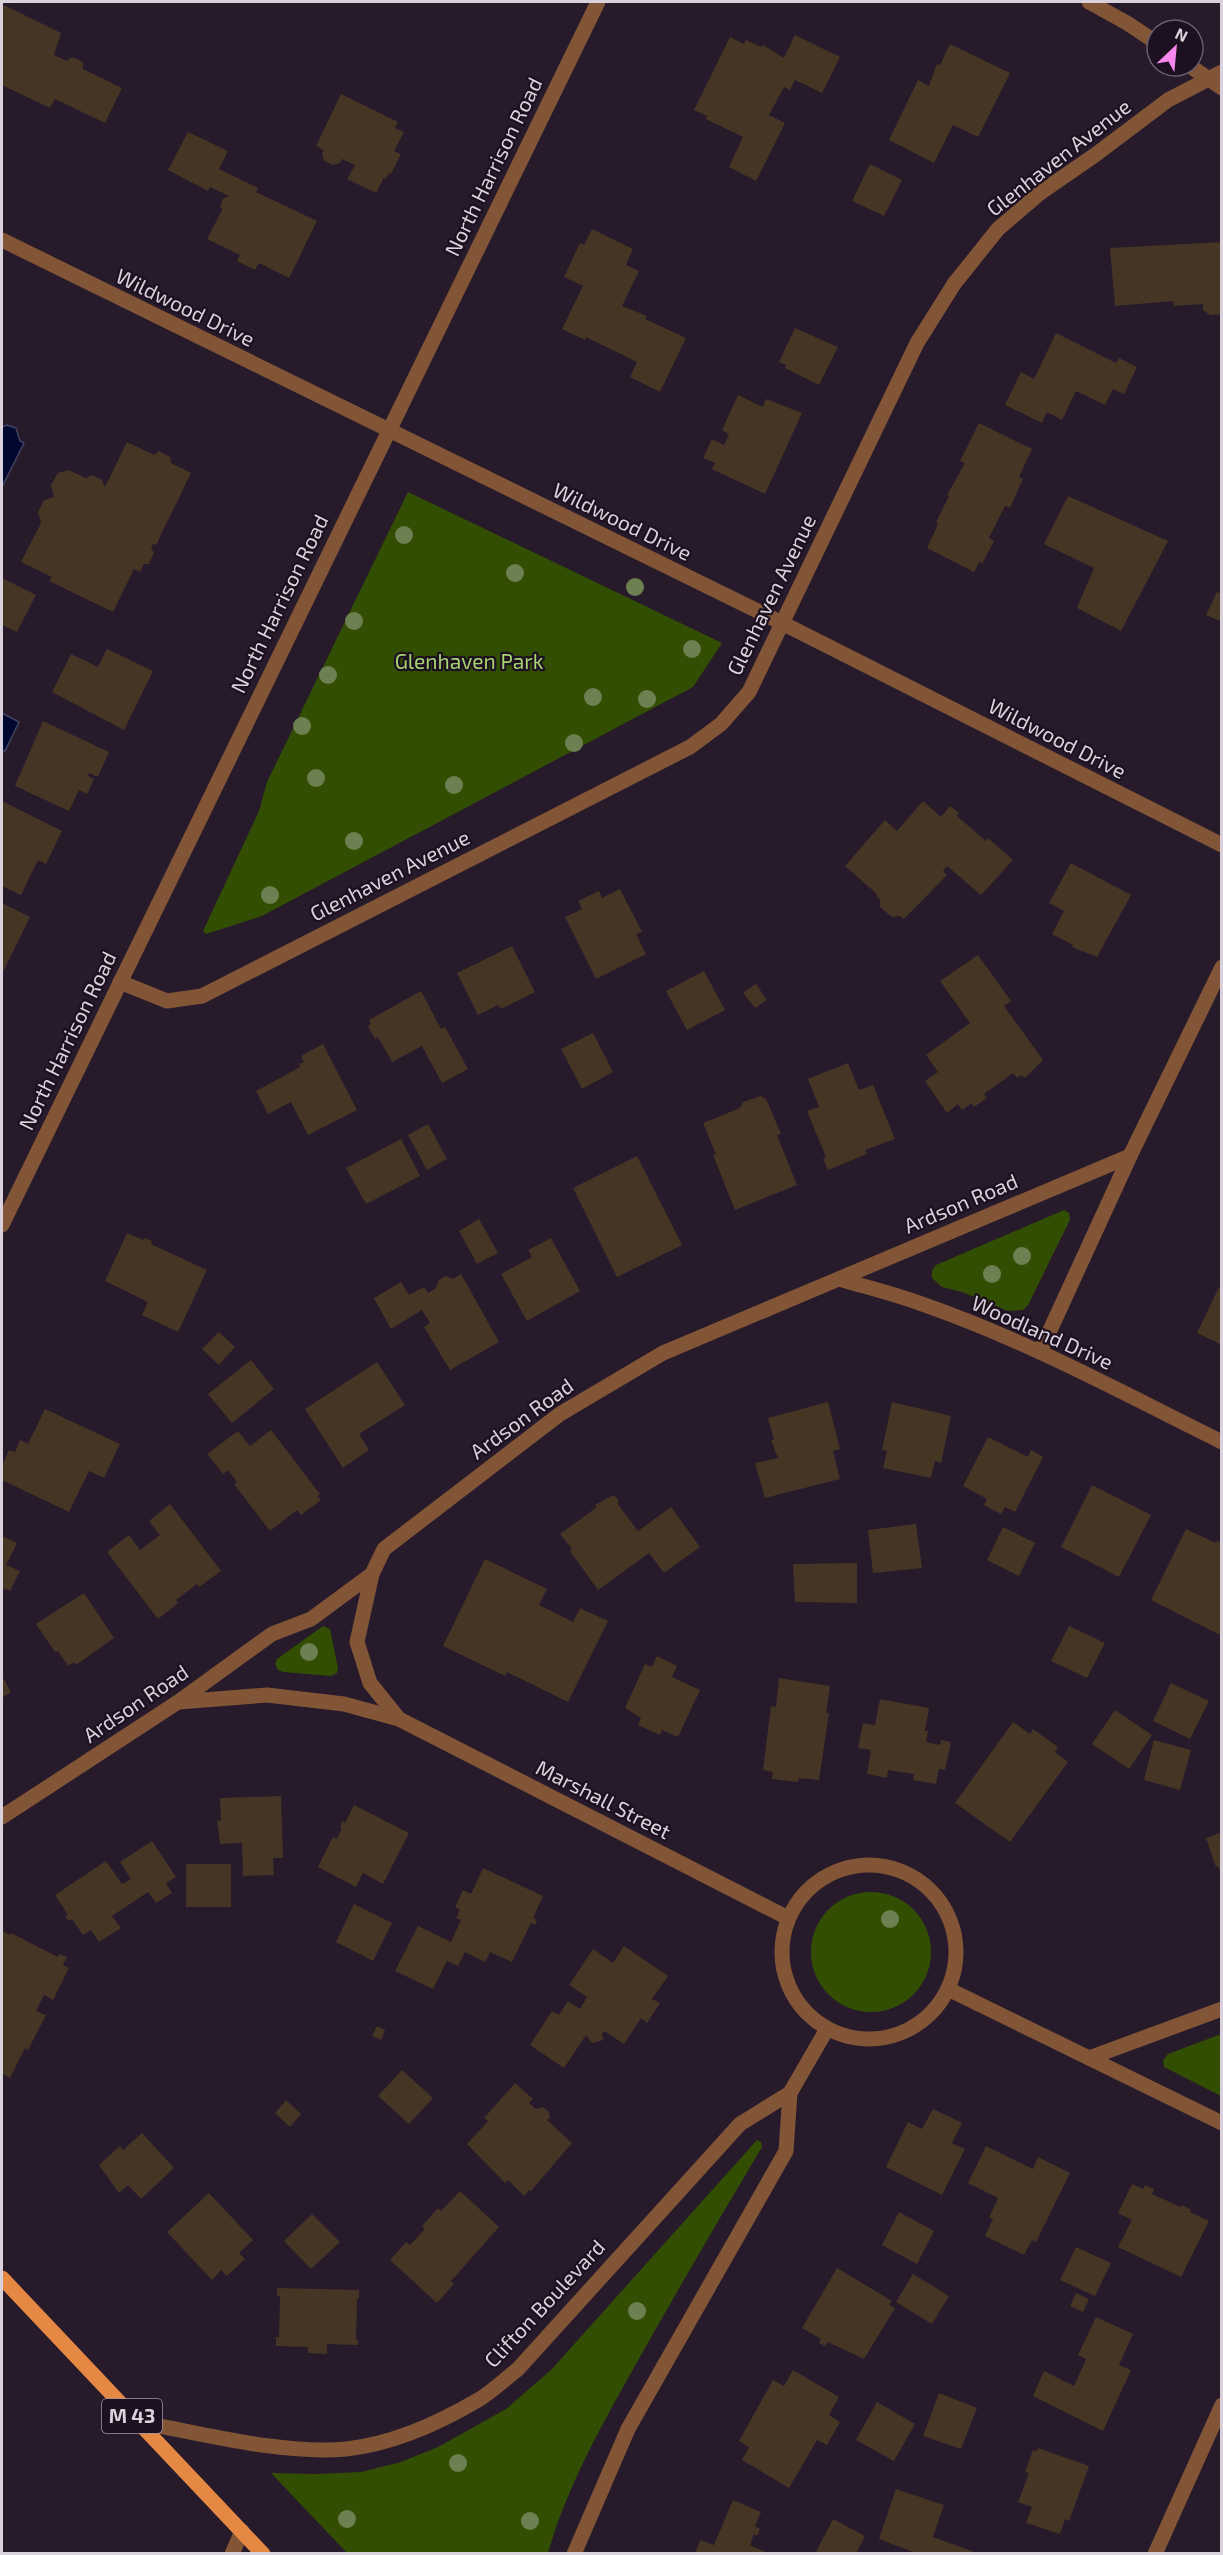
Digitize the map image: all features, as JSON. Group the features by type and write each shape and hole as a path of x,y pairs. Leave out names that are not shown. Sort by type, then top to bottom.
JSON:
{"main road":[{"name":"M 43","path":"2,2278 263,2553"}],"street":[{"name":"North Harrison Road","path":"2,1225 598,2"},
{"path":"1089,2 1145,35"},
{"name":"Glenhaven Avenue","path":"120,982 167,1001 202,996 690,747 721,724 749,692 917,343 954,284 998,229 1040,193 1168,100 1217,80"},
{"name":"Wildwood Drive","path":"2,240 782,623 1221,845"},
{"path":"1040,1352 1130,1156 1221,967"},
{"name":"Ardson Road","path":"2,1817 178,1702 272,1634 311,1619 372,1574 384,1549 560,1414 663,1353 1130,1156"},
{"name":"Woodland Drive","path":"839,1279 921,1304 1040,1352 1221,1442"},
{"name":"Marshall Street","path":"372,1574 357,1642 370,1683 399,1719"},
{"name":"Marshall Street","path":"178,1702 267,1695 344,1704 399,1719 788,1918"},
{"path":"867,1865 892,1868 915,1878 934,1895 948,1916 955,1940 956,1965 948,1989 932,2012 909,2030 882,2039 853,2038 827,2029 809,2016 796,2000 786,1980 782,1960 782,1939 788,1918 801,1896 820,1879 843,1868 867,1865"},
{"path":"948,1989 1221,2123"},
{"path":"1089,2058 1221,2009"},
{"name":"Clifton Boulevard","path":"574,2553 628,2429 786,2151 790,2093 827,2029"},
{"name":"Clifton Boulevard","path":"138,2422 289,2448 346,2449 393,2439 433,2424 480,2399 518,2369 740,2124 790,2093"},
{"path":"1155,2553 1221,2405"},
{"path":"232,2553 242,2531"}],"green space":[{"name":"Glenhaven Park","path":"408,492 722,643 693,687 262,916 206,934 203,931 259,811 267,782"},
{"path":"1064,1210 1069,1213 1070,1220 1028,1305 1023,1310 1008,1311 962,1292 942,1287 932,1278 932,1271 936,1265"},
{"path":"323,1626 330,1629 337,1673 331,1676 278,1670 275,1664 277,1659"},
{"path":"871,1892 894,1896 914,1909 927,1929 931,1952 927,1975 914,1995 894,2008 871,2012 848,2008 828,1995 815,1975 811,1952 815,1929 828,1909 848,1896"},
{"path":"1221,2034 1221,2096 1164,2067 1163,2061 1168,2054"},
{"path":"757,2140 761,2142 762,2147 651,2337 586,2456 565,2504 548,2553 347,2553 271,2473 361,2472 401,2462 438,2447 506,2409 551,2370"}],"water":[{"path":"7,425 16,428 20,441 24,443 2,487 2,427"},
{"path":"2,713 19,722 5,751 2,750"}],"building":[{"path":"4,5 61,33 54,55 67,61 72,57 83,62 83,69 122,88 105,123 55,99 50,108 2,85 2,9"},
{"path":"795,35 840,57 822,93 795,80 790,90 784,87 769,115 785,123 756,181 729,167 743,137 706,119 707,116 694,110 730,37 744,44 746,40 761,47 763,45 784,58"},
{"path":"950,44 1010,73 978,137 953,125 934,163 889,140 918,80 929,86 937,64 940,65"},
{"path":"341,94 398,122 395,128 404,132 394,151 401,154 391,174 389,173 386,179 384,177 376,193 347,179 355,165 342,159 340,163 333,165 324,161 322,154 324,150 316,146"},
{"path":"188,132 228,151 219,169 258,188 256,192 317,221 289,278 259,263 255,270 237,261 240,255 207,239 222,210 220,206 223,199 229,196 210,187 208,191 168,170"},
{"path":"870,164 902,180 884,216 852,201"},
{"path":"592,229 633,249 626,265 639,271 622,306 647,316 645,319 686,338 660,392 630,377 637,362 586,337 585,340 562,329 583,286 564,277 580,243 584,245"},
{"path":"1222,242 1222,314 1210,315 1203,310 1203,304 1174,306 1173,301 1115,306 1110,248"},
{"path":"795,328 838,347 819,385 785,368 786,365 779,362"},
{"path":"1056,333 1116,363 1119,358 1137,367 1124,394 1113,389 1105,405 1076,391 1062,420 1047,412 1042,423 1005,405 1021,372 1034,379"},
{"path":"738,395 763,407 766,399 802,413 765,494 712,469 715,463 703,458 712,439 724,445 729,434 722,430"},
{"path":"979,423 1032,449 1019,477 1023,479 1010,508 1005,506 989,538 994,541 982,564 980,561 974,572 927,548 938,524 936,522 949,496 947,495 965,463 960,461"},
{"path":"127,442 154,455 159,451 170,457 171,463 191,473 156,545 153,544 151,549 154,552 149,564 144,564 140,572 134,569 113,612 49,581 52,577 21,562 41,523 38,512 44,500 54,497 51,485 58,473 68,470 86,478 92,475 102,480 105,487"},
{"path":"1068,496 1168,541 1121,631 1077,608 1094,568 1044,544"},
{"path":"2,578 36,595 17,632 2,625"},
{"path":"1217,592 1222,594 1222,622 1206,615"},
{"path":"107,649 153,671 124,730 52,692 71,654 98,667"},
{"path":"43,721 109,752 98,777 89,773 88,776 94,779 87,794 79,790 69,811 15,786"},
{"path":"2,801 62,831 46,864 38,860 21,895 2,886"},
{"path":"923,801 941,817 950,806 959,813 957,816 986,841 988,838 1013,860 981,895 947,866 943,871 947,875 904,919 900,916 892,917 880,907 877,894 845,866 885,820 897,831"},
{"path":"1071,863 1131,895 1097,957 1072,947 1073,945 1052,934 1064,911 1049,903"},
{"path":"620,889 642,932 636,934 646,954 596,979 565,917 582,909 578,901 599,891 602,898"},
{"path":"2,903 30,917 2,974"},
{"path":"512,946 535,992 501,1009 498,1005 478,1015 457,973"},
{"path":"978,955 1011,1001 1004,1006 1043,1060 1025,1078 1021,1075 1017,1078 1013,1073 984,1094 987,1098 974,1107 972,1103 962,1110 958,1104 947,1113 925,1081 938,1072 926,1055 970,1023 940,981"},
{"path":"704,971 725,1010 687,1030 666,991"},
{"path":"756,984 767,1000 755,1008 743,993"},
{"path":"421,991 441,1029 445,1027 468,1069 442,1083 422,1046 392,1062 378,1037 375,1039 368,1026 371,1024 369,1020"},
{"path":"593,1033 613,1072 582,1089 561,1049"},
{"path":"323,1044 357,1110 308,1135 291,1102 268,1114 256,1091 300,1067 299,1064 304,1062 301,1056"},
{"path":"848,1063 859,1090 873,1085 895,1139 865,1150 867,1154 828,1170 823,1158 826,1157 807,1111 819,1107 808,1079"},
{"path":"761,1096 766,1099 781,1134 777,1135 797,1185 735,1210 703,1123 740,1108 743,1102"},
{"path":"428,1124 447,1159 427,1170 408,1135"},
{"path":"401,1139 420,1176 366,1204 346,1168"},
{"path":"637,1156 682,1245 617,1277 573,1188"},
{"path":"479,1219 498,1253 477,1264 459,1231"},
{"path":"127,1233 152,1241 151,1244 207,1270 178,1332 142,1315 148,1302 105,1281"},
{"path":"551,1238 580,1291 527,1321 501,1274 532,1257 528,1250"},
{"path":"461,1274 499,1342 450,1370 424,1327 430,1323 422,1310 391,1329 374,1298 401,1282 409,1295 424,1287 428,1293 436,1288 439,1280 446,1276 453,1279"},
{"path":"1219,1287 1222,1288 1222,1345 1197,1333"},
{"path":"219,1332 235,1347 219,1365 202,1349"},
{"path":"251,1360 274,1389 232,1423 208,1394"},
{"path":"377,1362 405,1405 359,1434 369,1450 343,1468 305,1409"},
{"path":"828,1402 840,1449 833,1451 840,1479 765,1498 755,1463 778,1458 771,1440 774,1440 768,1418"},
{"path":"892,1402 951,1416 941,1463 935,1461 931,1478 883,1468 887,1451 882,1450"},
{"path":"45,1409 120,1444 104,1478 89,1471 69,1512 2,1480 2,1466 9,1450 15,1452 20,1440 28,1444"},
{"path":"271,1430 320,1494 317,1496 321,1500 301,1515 297,1510 270,1531 234,1484 237,1482 228,1470 223,1474 207,1454 238,1431 250,1446"},
{"path":"988,1437 1028,1457 1031,1450 1043,1457 1015,1512 1005,1507 1001,1514 984,1505 987,1499 963,1486"},
{"path":"1092,1485 1151,1515 1119,1577 1061,1547"},
{"path":"614,1495 619,1501 617,1503 638,1531 671,1507 700,1547 664,1573 649,1553 598,1590 560,1534 597,1507 595,1505"},
{"path":"170,1504 221,1571 199,1587 197,1584 176,1600 178,1603 158,1619 107,1552 129,1535 140,1550 160,1535 149,1521"},
{"path":"916,1524 922,1568 873,1573 868,1530"},
{"path":"1003,1527 1035,1543 1019,1576 987,1560"},
{"path":"1186,1529 1216,1543 1217,1541 1222,1543 1222,1636 1151,1600"},
{"path":"2,1536 17,1543 6,1565 20,1571 10,1591 4,1588 2,1595"},
{"path":"485,1559 547,1589 539,1605 573,1622 580,1608 608,1621 568,1702 507,1672 505,1676 443,1646"},
{"path":"857,1563 857,1603 795,1602 793,1564"},
{"path":"84,1593 114,1638 76,1665 74,1662 68,1666 58,1651 55,1652 36,1624"},
{"path":"1069,1626 1105,1643 1087,1678 1051,1661"},
{"path":"657,1656 677,1666 672,1677 700,1690 678,1737 662,1730 660,1735 638,1725 641,1718 625,1708 645,1664 652,1667"},
{"path":"2,1676 11,1692 2,1698"},
{"path":"779,1678 830,1686 826,1713 829,1713 819,1780 799,1778 798,1782 772,1779 773,1772 763,1770 771,1706 776,1707"},
{"path":"1171,1683 1209,1701 1190,1739 1153,1721"},
{"path":"880,1699 929,1708 925,1731 928,1731 926,1742 940,1745 941,1740 951,1742 945,1770 939,1769 936,1784 913,1780 914,1774 888,1770 887,1778 867,1774 871,1750 858,1748 863,1723 875,1725"},
{"path":"1115,1710 1152,1735 1129,1769 1092,1744"},
{"path":"1013,1722 1030,1734 1033,1729 1058,1747 1055,1752 1068,1762 1010,1842 955,1803"},
{"path":"1154,1740 1191,1750 1180,1790 1144,1780"},
{"path":"281,1796 283,1858 273,1858 274,1875 243,1876 242,1843 220,1844 217,1820 221,1821 220,1798"},
{"path":"354,1805 409,1833 383,1884 363,1873 356,1887 318,1867 333,1837 337,1839 342,1828 340,1827 342,1821 345,1823"},
{"path":"1222,1832 1222,1875 1221,1875 1206,1838"},
{"path":"152,1841 176,1877 166,1883 172,1893 156,1903 148,1892 112,1916 121,1928 99,1942 91,1930 83,1935 72,1919 69,1921 65,1916 68,1915 55,1895 106,1861 122,1884 131,1879 120,1862"},
{"path":"186,1864 231,1864 231,1907 186,1907"},
{"path":"483,1868 543,1896 533,1918 537,1920 535,1925 531,1923 512,1962 490,1952 485,1962 465,1952 458,1966 447,1961 433,1989 395,1971 418,1926 451,1942 461,1920 456,1918 460,1910 455,1907 463,1890 471,1894"},
{"path":"354,1904 392,1923 373,1961 336,1942"},
{"path":"2,1931 10,1935 11,1933 58,1957 59,1954 67,1957 63,1965 69,1968 53,2000 44,1995 36,2011 46,2015 28,2050 25,2048 10,2078 2,2073"},
{"path":"624,1946 668,1976 652,1999 660,2003 647,2023 641,2018 624,2044 604,2031 603,2040 592,2043 586,2035 564,2068 530,2045 552,2011 559,2015 568,2001 580,2009 587,1997 569,1985 593,1949 613,1963"},
{"path":"377,2026 385,2030 381,2040 372,2036"},
{"path":"402,2070 433,2098 409,2124 378,2096"},
{"path":"515,2083 533,2099 529,2103 536,2109 543,2107 549,2112 550,2118 547,2120 572,2143 531,2191 529,2190 524,2196 508,2180 505,2183 467,2144 488,2121 484,2118"},
{"path":"286,2100 301,2114 290,2127 275,2113"},
{"path":"933,2109 962,2123 952,2143 965,2149 942,2195 886,2167 908,2122 922,2129"},
{"path":"142,2133 174,2168 141,2199 128,2185 119,2193 99,2165 120,2146 123,2150"},
{"path":"986,2146 1033,2169 1038,2157 1070,2173 1036,2242 1032,2240 1024,2255 985,2236 993,2219 989,2218 998,2198 968,2183"},
{"path":"1132,2184 1143,2189 1145,2185 1154,2189 1152,2194 1181,2207 1182,2205 1191,2210 1190,2212 1209,2221 1181,2277 1118,2247 1132,2220 1118,2213"},
{"path":"460,2191 499,2227 451,2281 454,2284 437,2303 390,2260 406,2242 410,2245 425,2229 422,2226 438,2208 441,2211"},
{"path":"209,2193 253,2240 239,2253 245,2259 227,2276 221,2270 212,2280 167,2232"},
{"path":"899,2212 934,2231 917,2264 882,2245"},
{"path":"312,2214 340,2242 311,2269 284,2241"},
{"path":"1076,2247 1111,2263 1095,2296 1060,2280"},
{"path":"837,2268 892,2301 889,2305 895,2308 864,2359 828,2342 825,2346 819,2343 821,2339 802,2328"},
{"path":"913,2274 949,2296 932,2324 896,2302"},
{"path":"277,2288 359,2290 356,2340 358,2340 358,2345 327,2344 327,2354 308,2353 308,2347 276,2346 276,2337 279,2337 280,2296 277,2296"},
{"path":"1076,2293 1089,2299 1083,2312 1070,2306"},
{"path":"1096,2317 1133,2334 1119,2365 1131,2370 1103,2431 1033,2396 1044,2371 1074,2386 1086,2359 1078,2355"},
{"path":"793,2370 839,2397 829,2415 840,2422 827,2445 817,2440 789,2488 742,2460 749,2447 739,2441 773,2380 784,2386"},
{"path":"939,2393 977,2408 961,2449 923,2436"},
{"path":"877,2402 915,2424 894,2461 856,2440"},
{"path":"1038,2448 1089,2466 1069,2521 1065,2519 1060,2534 1026,2523 1032,2507 1018,2502 1029,2473 1025,2472 1033,2450 1037,2451"},
{"path":"896,2489 944,2505 933,2537 980,2554 918,2554 879,2539"},
{"path":"733,2500 761,2512 755,2526 760,2529 757,2536 754,2534 750,2545 770,2554 695,2554 700,2540 714,2545"},
{"path":"833,2519 865,2536 856,2554 815,2554"}]}
